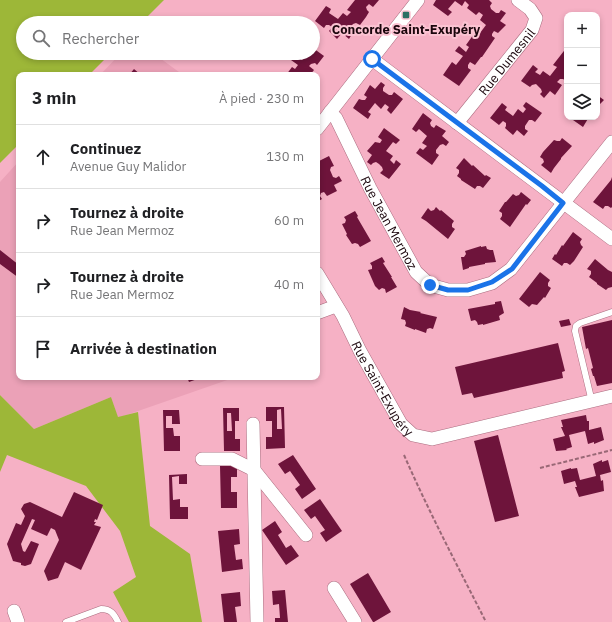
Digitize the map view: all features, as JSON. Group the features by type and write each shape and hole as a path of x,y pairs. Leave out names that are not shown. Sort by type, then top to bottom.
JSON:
{"street":[{"path":"320,125 418,0"},
{"name":"Rue Dumesnil","path":"457,123 532,30 536,18 530,9 518,0"},
{"path":"372,59 612,239"},
{"name":"Rue Jean Mermoz","path":"330,112 336,118 370,188 416,272 430,285 448,290 468,290 492,282 512,269 612,142"},
{"name":"Rue Saint-Exupéry","path":"320,278 401,424 413,435 432,439 612,396"},
{"path":"320,312 336,306"},
{"path":"253,424 257,622"},
{"path":"202,459 232,459 254,470 306,535"},
{"path":"334,588 355,622"}],"lane":[{"path":"592,402 575,331 576,326 580,323 612,312"},
{"path":"66,622 101,609 107,609 114,614 118,622"}],"path":[{"path":"540,468 612,450"},
{"path":"404,456 448,549 486,622"}],"shaded area":[{"path":"114,60 163,60 179,72 103,72"},
{"path":"16,164 16,380 227,380 118,418 111,397 34,429 0,395 0,182"}],"green space":[{"path":"0,0 164,0 148,16 16,16 16,60 104,60 92,72 16,72 16,147 0,163"},
{"path":"0,395 34,429 111,397 118,417 138,412 150,526 190,554 202,622 129,622 113,592 136,577 120,531 86,486 7,455 0,472"}],"building":[{"path":"355,0 379,0 373,7 369,4 366,7 369,12 360,25 356,23 353,24 349,29 352,34 349,39 342,33 337,39 329,31 332,27 326,25 324,28 320,25 320,16 319,16 326,6 331,9 329,13 338,19 343,13 347,16 351,12 347,10"},
{"path":"436,0 489,0 492,3 490,6 491,9 496,13 499,13 501,10 506,13 500,21 506,25 498,33 494,31 492,36 495,38 475,65 470,62 468,68 471,70 459,86 443,75 452,62 456,65 463,56 455,51 459,46 466,52 469,47 466,45 476,31 480,33 486,25 480,20 483,15 479,12 476,15 467,8 469,5 465,1 462,6 455,1 448,9 452,12 448,16 433,5"},
{"path":"564,51 564,80 560,79 557,82 562,85 555,95 550,91 544,98 540,94 542,92 541,89 536,84 530,87 521,81 533,65 538,69 535,72 540,75 543,71 550,76 557,67 553,65"},
{"path":"320,53 324,56 317,65 315,63 309,66 314,70 312,72 288,72 292,67 295,69 298,65 291,60 320,60"},
{"path":"381,82 385,85 383,91 389,95 392,95 394,92 403,99 391,114 387,110 389,107 385,104 381,109 375,103 368,112 371,114 368,119 353,108 359,99 365,100 367,97 364,95 370,85 375,89"},
{"path":"600,97 604,100 600,104"},
{"path":"526,102 542,113 535,122 529,120 525,126 525,129 528,131 524,136 517,130 513,135 505,128 506,123 503,121 499,125 490,118 502,103 507,107 505,110 513,116 518,109 523,113 526,109 523,106"},
{"path":"423,113 432,120 430,123 431,126 434,128 436,125 446,131 442,136 449,142 446,146 443,144 440,145 436,150 436,153 439,155 432,165 416,153 420,148 423,150 427,146 422,143 427,136 419,129 416,132 412,129"},
{"path":"573,120 587,120 583,127"},
{"path":"384,128 400,140 396,144 393,142 386,151 393,156 390,160 394,164 396,160 401,164 389,179 380,173 383,170 379,164 376,162 371,165 367,162 372,155 367,151 375,142 380,143 382,140 378,137"},
{"path":"562,138 572,146 561,158 551,173 541,165 544,162 540,157 554,140 560,141"},
{"path":"329,156 334,166 331,167 330,170 333,177 336,178 339,176 342,181 334,185 337,191 327,196 324,192 321,193 320,196 320,160"},
{"path":"464,158 485,176 486,175 491,178 483,188 477,186 475,189 457,176 459,170 456,168"},
{"path":"612,177 612,207 605,206 603,209 593,202"},
{"path":"521,192 531,200 527,205 526,204 510,227 500,219 502,213 499,211 513,194 516,196"},
{"path":"436,207 454,221 452,227 455,229 448,239 421,218 428,208 431,211"},
{"path":"355,211 371,241 360,247 358,244 352,244 346,235 347,234 342,224 345,223 346,220 344,217"},
{"path":"573,232 582,239 580,242 583,247 570,265 564,263 562,266 552,259"},
{"path":"486,246 487,249 493,250 496,262 485,263 463,270 461,257 464,257 466,254 465,251"},
{"path":"0,250 16,263 16,276 0,264"},
{"path":"382,257 385,262 383,263 397,287 386,293 385,289 382,288 379,290 375,286 368,270 372,269 370,263"},
{"path":"595,259 612,272 612,287 606,290 589,277 591,271 587,269"},
{"path":"540,272 550,280 548,286 551,288 545,298 544,297 537,305 532,304 529,307 519,299"},
{"path":"501,301 504,313 499,316 500,320 483,325 478,325 475,320 471,321 468,309 495,304 495,302"},
{"path":"404,307 437,317 433,329 427,329 426,333 405,326 405,320 401,319"},
{"path":"569,319 571,325 561,327 559,321"},
{"path":"612,320 612,383 597,386 591,369 593,368 588,348 586,349 582,327"},
{"path":"558,343 565,371 562,372 563,378 474,398 472,393 462,395 455,367"},
{"path":"266,407 284,407 285,448 266,449 266,437 272,437 272,421 266,421","holes":["281,409 282,429 277,429 277,410"]},
{"path":"223,408 239,408 239,421 235,421 235,439 240,439 240,451 224,451","holes":["227,413 231,413 232,431 227,431"]},
{"path":"163,410 179,410 180,424 172,424 172,416 166,416 166,428 173,428 174,436 180,436 180,451 164,451"},
{"path":"586,415 587,421 589,421 589,430 601,427 604,440 594,444 594,442 588,444 585,431 569,435 572,447 566,449 567,450 556,451 553,439 565,436 561,427 563,427 561,420"},
{"path":"498,435 519,516 495,522 474,441"},
{"path":"293,455 316,489 302,499 295,489 300,485 290,471 285,474 278,464"},
{"path":"602,460 602,462 608,460 611,472 600,475 601,481 603,480 604,491 579,497 575,487 577,487 575,481 564,484 561,471 577,468 580,480 596,476 593,464"},
{"path":"237,465 237,477 231,477 231,492 237,492 237,508 221,508 220,466"},
{"path":"187,474 187,484 179,484 179,476 172,477 173,500 180,499 180,507 188,507 188,519 170,519 169,475"},
{"path":"74,492 103,505 97,520 95,519 94,522 96,522 94,525 101,527 81,570 65,562 58,578 48,581 44,571 59,540 55,530 51,528 47,536 31,529 35,520 32,519 21,544 23,551 25,552 31,541 39,544 31,564 25,566 21,565 21,563 13,561 7,544 16,523 21,525 25,516 21,509 24,504 30,502 62,517"},
{"path":"320,499 342,531 326,542 320,533 325,530 315,516 311,519 304,510"},
{"path":"275,521 282,532 278,535 286,548 291,545 299,556 286,565 262,530"},
{"path":"239,529 240,544 234,545 236,560 242,559 243,569 222,572 218,531"},
{"path":"368,573 391,612 374,622 350,584"},
{"path":"285,590 288,622 275,622 275,618 280,618 279,604 273,605 272,591"},
{"path":"240,592 241,606 235,607 237,622 224,622 221,594"}],"place":[{"name":"Concorde Saint-Exupéry","path":"406,15"}],"route":[{"path":"372,59 563,203 512,269 492,282 468,290 448,290 430,285"}]}
